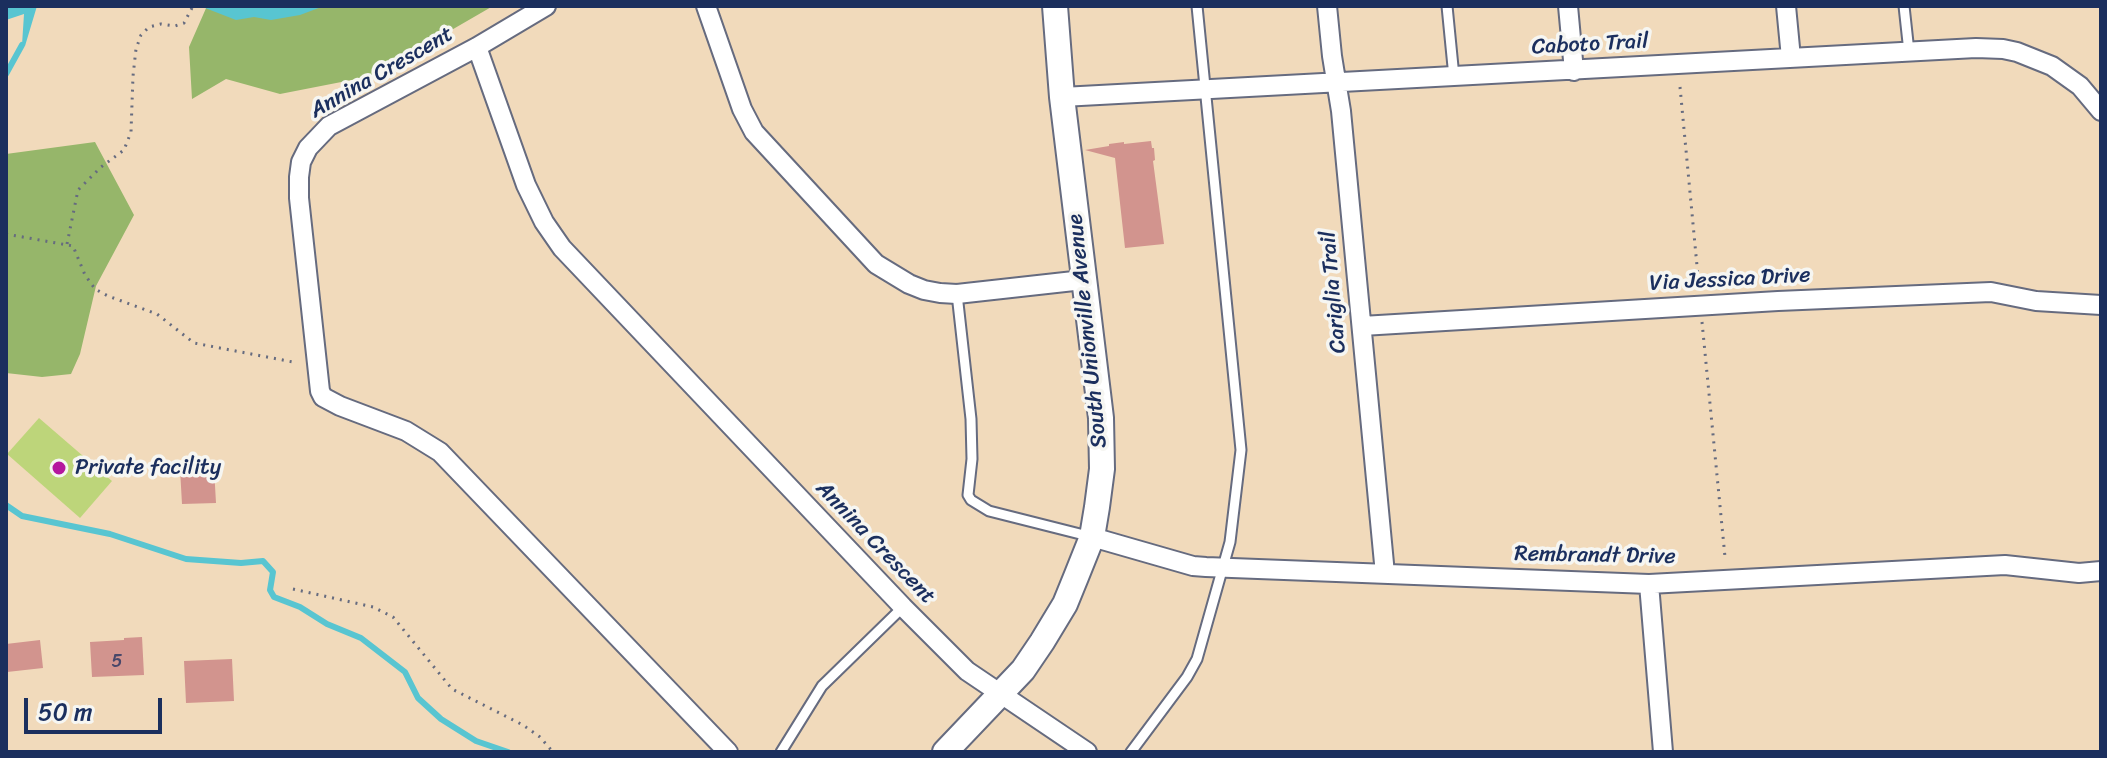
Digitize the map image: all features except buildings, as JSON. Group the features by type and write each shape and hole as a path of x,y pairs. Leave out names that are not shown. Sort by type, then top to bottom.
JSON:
{"street":[{"path":"477,47 546,6"},
{"path":"706,6 742,109 754,132 876,264 924,290 957,294 1083,280"},
{"name":"South Unionville Avenue","path":"945,752 1023,670 1053,625 1092,537 1102,469 1102,441 1062,97 1055,6"},
{"name":"Cariglia Trail","path":"1327,6 1343,127 1385,574"},
{"path":"1568,6 1574,71"},
{"path":"1786,6 1791,58"},
{"name":"Annina Crescent","path":"728,752 440,452 406,431 340,406 323,397 320,391 299,198 301,162 308,148 329,126 477,47 526,185 544,222 562,248 967,671 1087,752"},
{"name":"Caboto Trail","path":"1062,97 1992,48 2034,57 2052,66 2073,80 2101,111"},
{"name":"Via Jessica Drive","path":"1362,326 1991,292 2036,301 2101,305"},
{"name":"Rembrandt Drive","path":"1092,537 1193,566 1649,584 2005,565 2079,573 2101,571"},
{"path":"1649,584 1663,752"}],"lane":[{"path":"1131,752 1194,667 1230,542 1241,450 1197,6"},
{"path":"1447,6 1454,77"},
{"path":"1904,6 1909,52"},
{"path":"957,294 971,419 972,459 968,495 989,511 1092,537"},
{"path":"781,752 822,686 903,607"}],"path":[{"path":"67,244 78,190 124,150 131,132 133,76 141,35 149,27 184,23 192,7"},
{"path":"6,234 73,246 85,275 95,289 157,314 194,343 293,362"},
{"path":"293,589 373,607 393,617 452,689 523,725 540,737 553,752"}],"green space":[{"path":"207,6 493,6 372,76 280,94 226,79 192,99 189,47"},
{"path":"95,142 134,215 96,286 80,354 71,374 42,377 6,373 6,154"},
{"name":"Private facility","path":"39,418 112,481 80,518 7,454"}],"water":[{"path":"6,6 37,6 25,46 22,45 24,14 6,20"},
{"path":"200,6 324,6 300,15 271,20 254,17 236,20"}],"waterway":[{"path":"6,74 22,45"},
{"path":"6,505 22,516 110,534 186,559 241,563 263,561 273,572 270,590 274,597 361,638 405,672 418,698 441,719 476,741 508,752"}],"place":[{"name":"Private facility","path":"59,468"}]}
